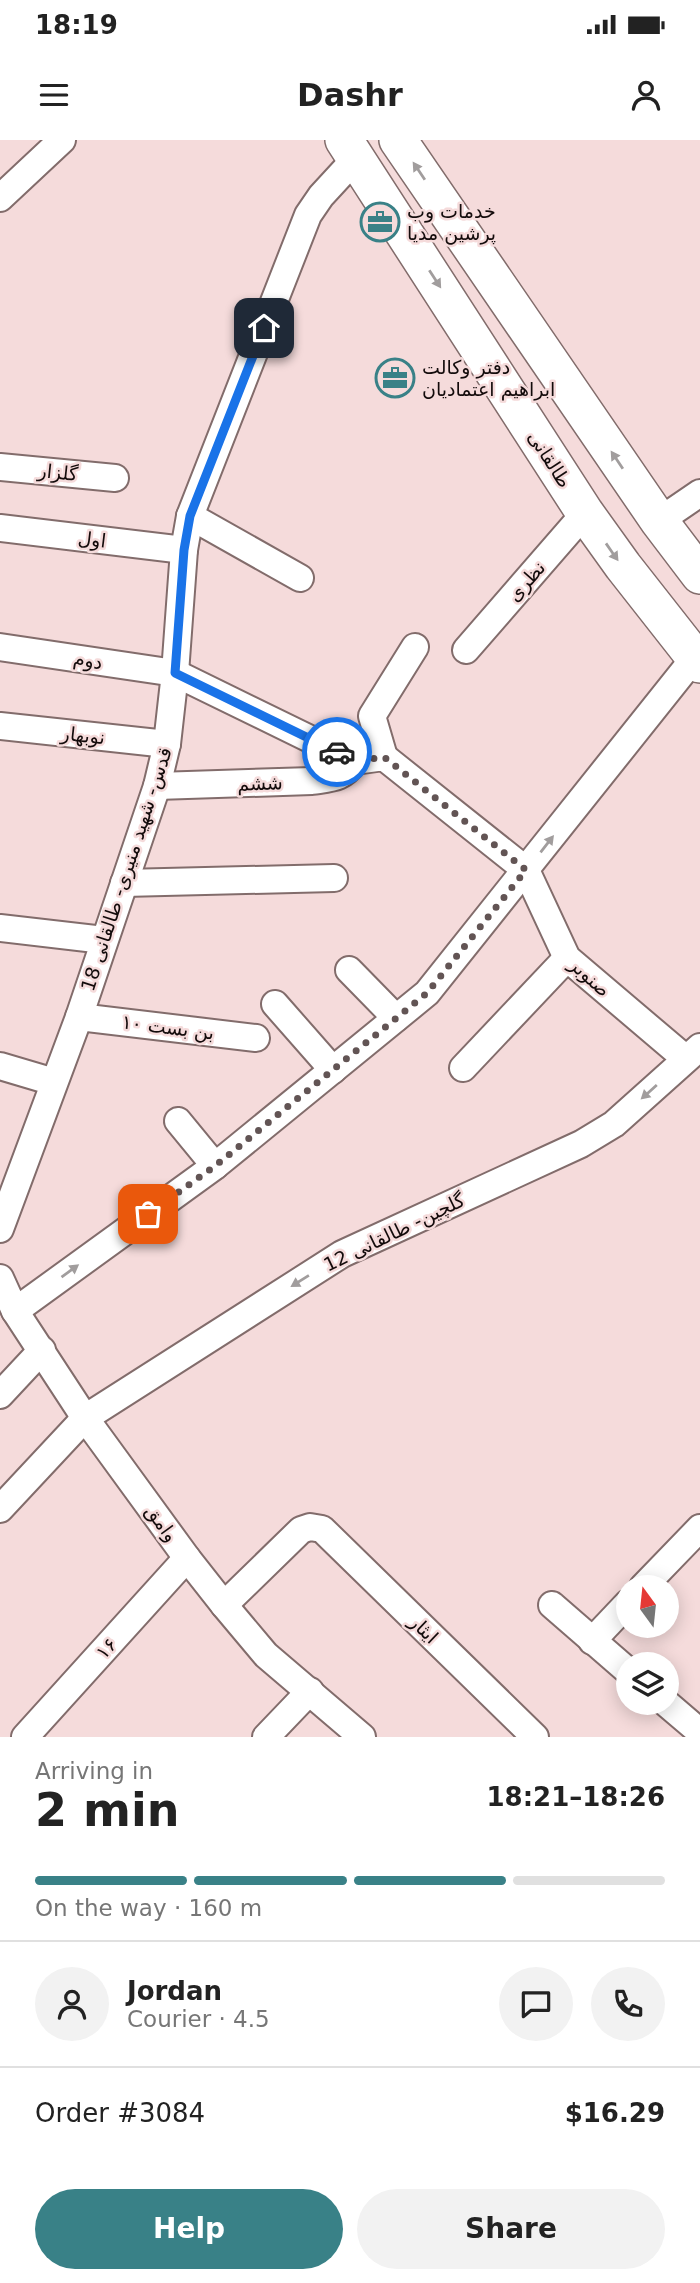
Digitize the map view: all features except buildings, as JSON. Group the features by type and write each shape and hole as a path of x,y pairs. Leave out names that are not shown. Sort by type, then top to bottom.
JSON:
{"main road":[{"path":"398,140 659,522 700,575"},
{"name":"طالقانی","path":"350,149 585,513 697,660"}],"street":[{"path":"0,198 49,145"},
{"name":"قدس- شهید منیری- طالقانی 18","path":"0,1229 79,1017 157,786 167,744 184,550 190,516 308,215 350,149"},
{"name":"گلزار","path":"0,467 115,478"},
{"path":"659,522 700,493"},
{"name":"نظری","path":"466,650 585,513"},
{"path":"190,516 300,578"},
{"name":"اول","path":"0,527 184,550"},
{"name":"دوم","path":"0,647 175,673 355,761"},
{"path":"415,647 372,716 384,757 526,870"},
{"path":"15,1311 215,1166 427,993 697,660"},
{"name":"نوبهار","path":"0,726 167,744"},
{"path":"355,761 384,757"},
{"name":"ششم","path":"157,786 312,781 346,774 355,761"},
{"name":"صنوبر","path":"526,870 567,958 693,1053"},
{"path":"124,883 334,878"},
{"path":"0,928 104,940"},
{"path":"463,1068 567,958"},
{"path":"349,970 396,1018"},
{"path":"275,1004 333,1070"},
{"name":"بن بست ۱۰","path":"79,1017 256,1038"},
{"name":"گلچین- طالقانی 12","path":"0,1508 85,1418 342,1254 580,1144 614,1124 693,1053"},
{"path":"0,1066 54,1082"},
{"path":"178,1121 215,1166"},
{"name":"وامق","path":"0,1278 15,1311 85,1418 223,1605 266,1655 362,1737"},
{"path":"0,1395 42,1350"},
{"name":"ایثار","path":"223,1605 302,1530 310,1527 322,1529 535,1737"},
{"path":"655,1575 700,1528"},
{"name":"۱۶","path":"25,1737 187,1558"},
{"path":"552,1605 616,1661"},
{"path":"592,1641 616,1616"},
{"path":"266,1737 310,1691"},
{"path":"679,1714 700,1732"}],"way so far":[{"path":"148,1214 215,1166 427,993 526,870 384,757 355,761 337,752"}],"place":[{"name":"خدمات وب پرشین مدیا","path":"380,222"},
{"name":"دفتر وکالت ابراهیم اعتمادیان","path":"395,378"}],"route":[{"path":"264,328 190,516 184,550 175,673 337,752"}]}
